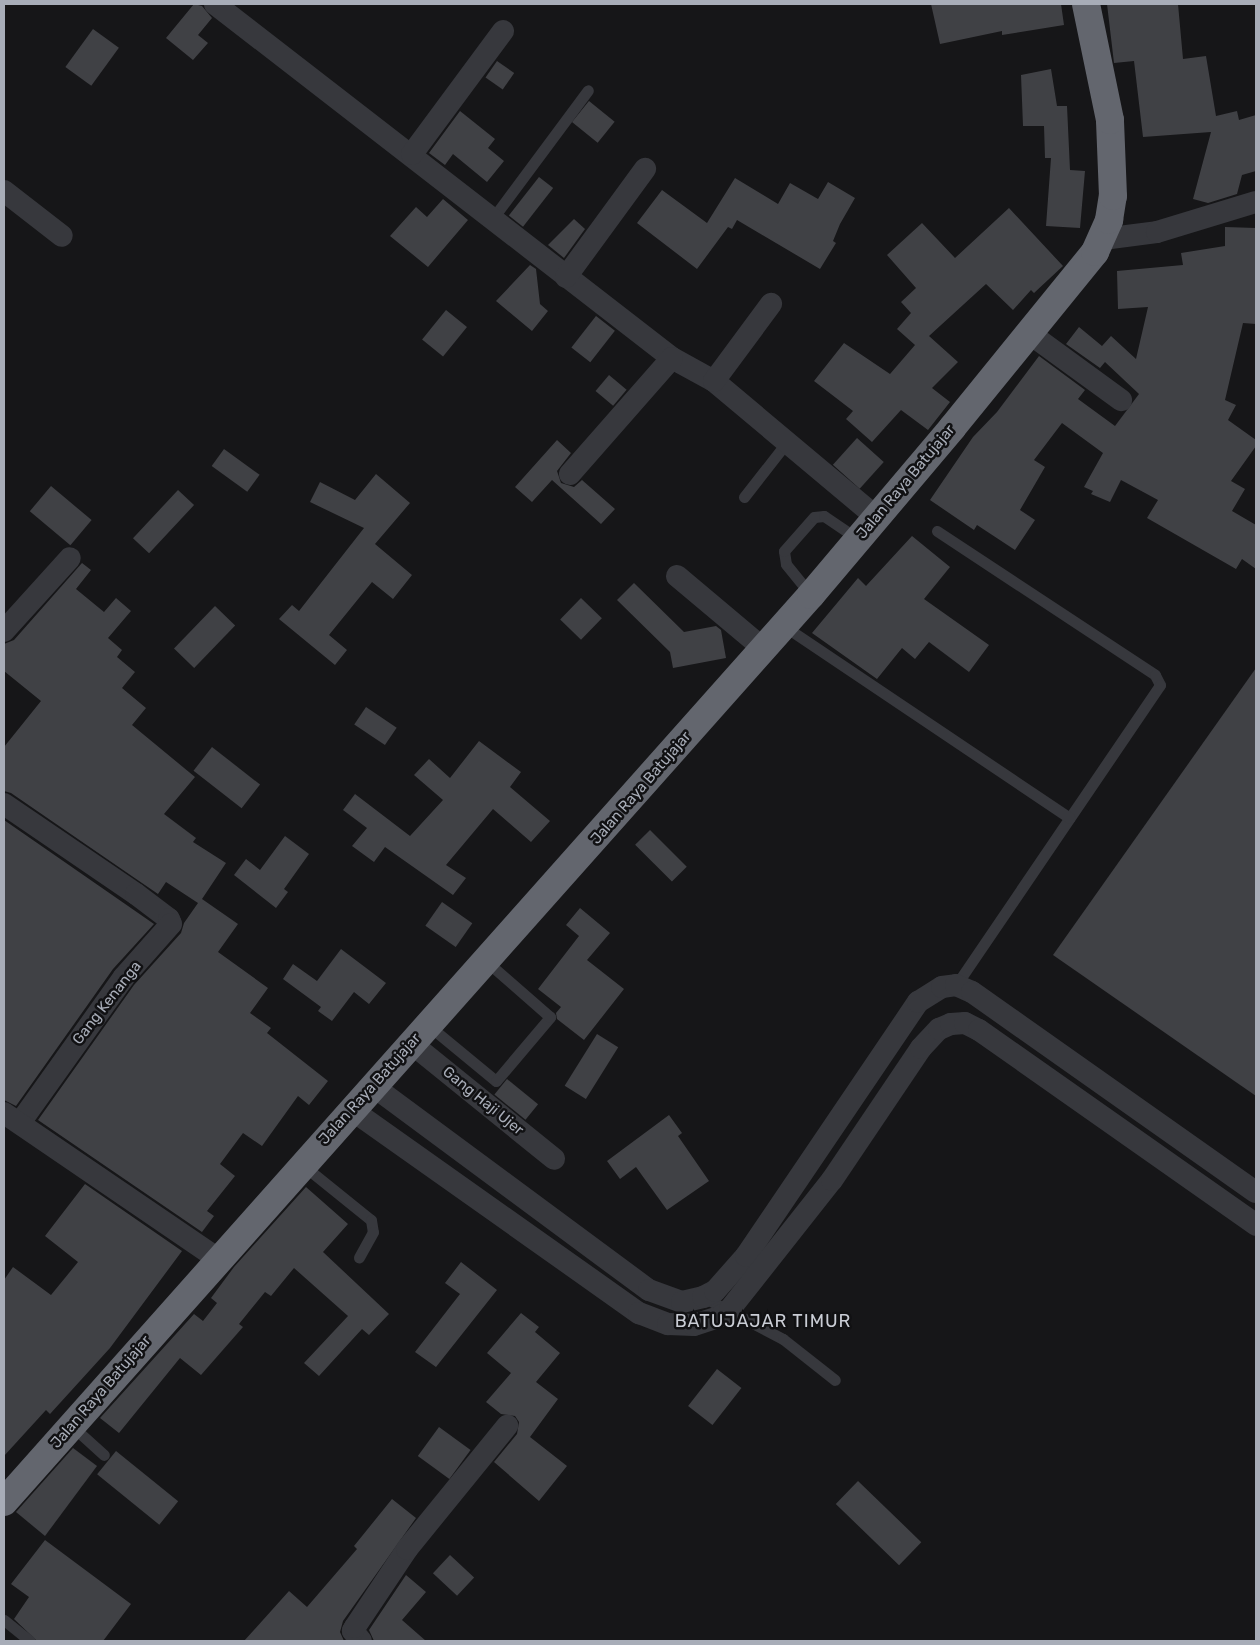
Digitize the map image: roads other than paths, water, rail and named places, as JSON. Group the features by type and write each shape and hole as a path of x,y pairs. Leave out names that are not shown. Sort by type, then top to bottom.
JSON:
{"highway":[{"name":"Jalan Raya Batujajar","path":"4,1502 302,1164 764,649 858,540 1099,246 1113,196 1110,120 1086,4"}],"street":[{"path":"215,4 412,154 566,277 672,358 714,381 876,517"},
{"path":"412,154 503,31"},
{"path":"566,277 645,169"},
{"path":"4,191 62,236"},
{"path":"1099,246 1157,232 1256,202"},
{"path":"714,381 771,304"},
{"path":"1029,333 1121,400"},
{"path":"570,474 672,358"},
{"path":"4,631 70,558"},
{"path":"677,576 764,649"},
{"name":"Gang Kenanga","path":"4,804 136,894 169,919 170,927 124,977 12,1118"},
{"path":"373,1086 649,1290 682,1302 704,1297 715,1291 746,1256 918,1002 928,994 956,985 972,992 1256,1192"},
{"path":"352,1110 639,1313 668,1324 694,1325 721,1316 730,1309 832,1180 921,1048 939,1029 951,1024 965,1023 979,1030 1256,1225"},
{"name":"Gang Haji Ujer","path":"420,1034 554,1159"},
{"path":"12,1118 218,1259"},
{"path":"361,1641 353,1631 406,1549 507,1426"}],"lane":[{"path":"493,218 588,90"},
{"path":"744,497 787,442"},
{"path":"811,595 786,564 784,551 814,516 824,516 834,521 858,540"},
{"path":"937,531 1155,675 1160,685 956,985"},
{"path":"784,626 1070,818"},
{"path":"420,1034 496,1080 550,1017 485,960"},
{"path":"302,1164 372,1220 373,1232 359,1257"},
{"path":"704,1297 730,1309 783,1339 836,1380"},
{"path":"72,1426 104,1455"},
{"path":"4,1620 30,1641"}],"district":[{"name":"BATUJAJAR TIMUR","path":"763,1321"}]}
